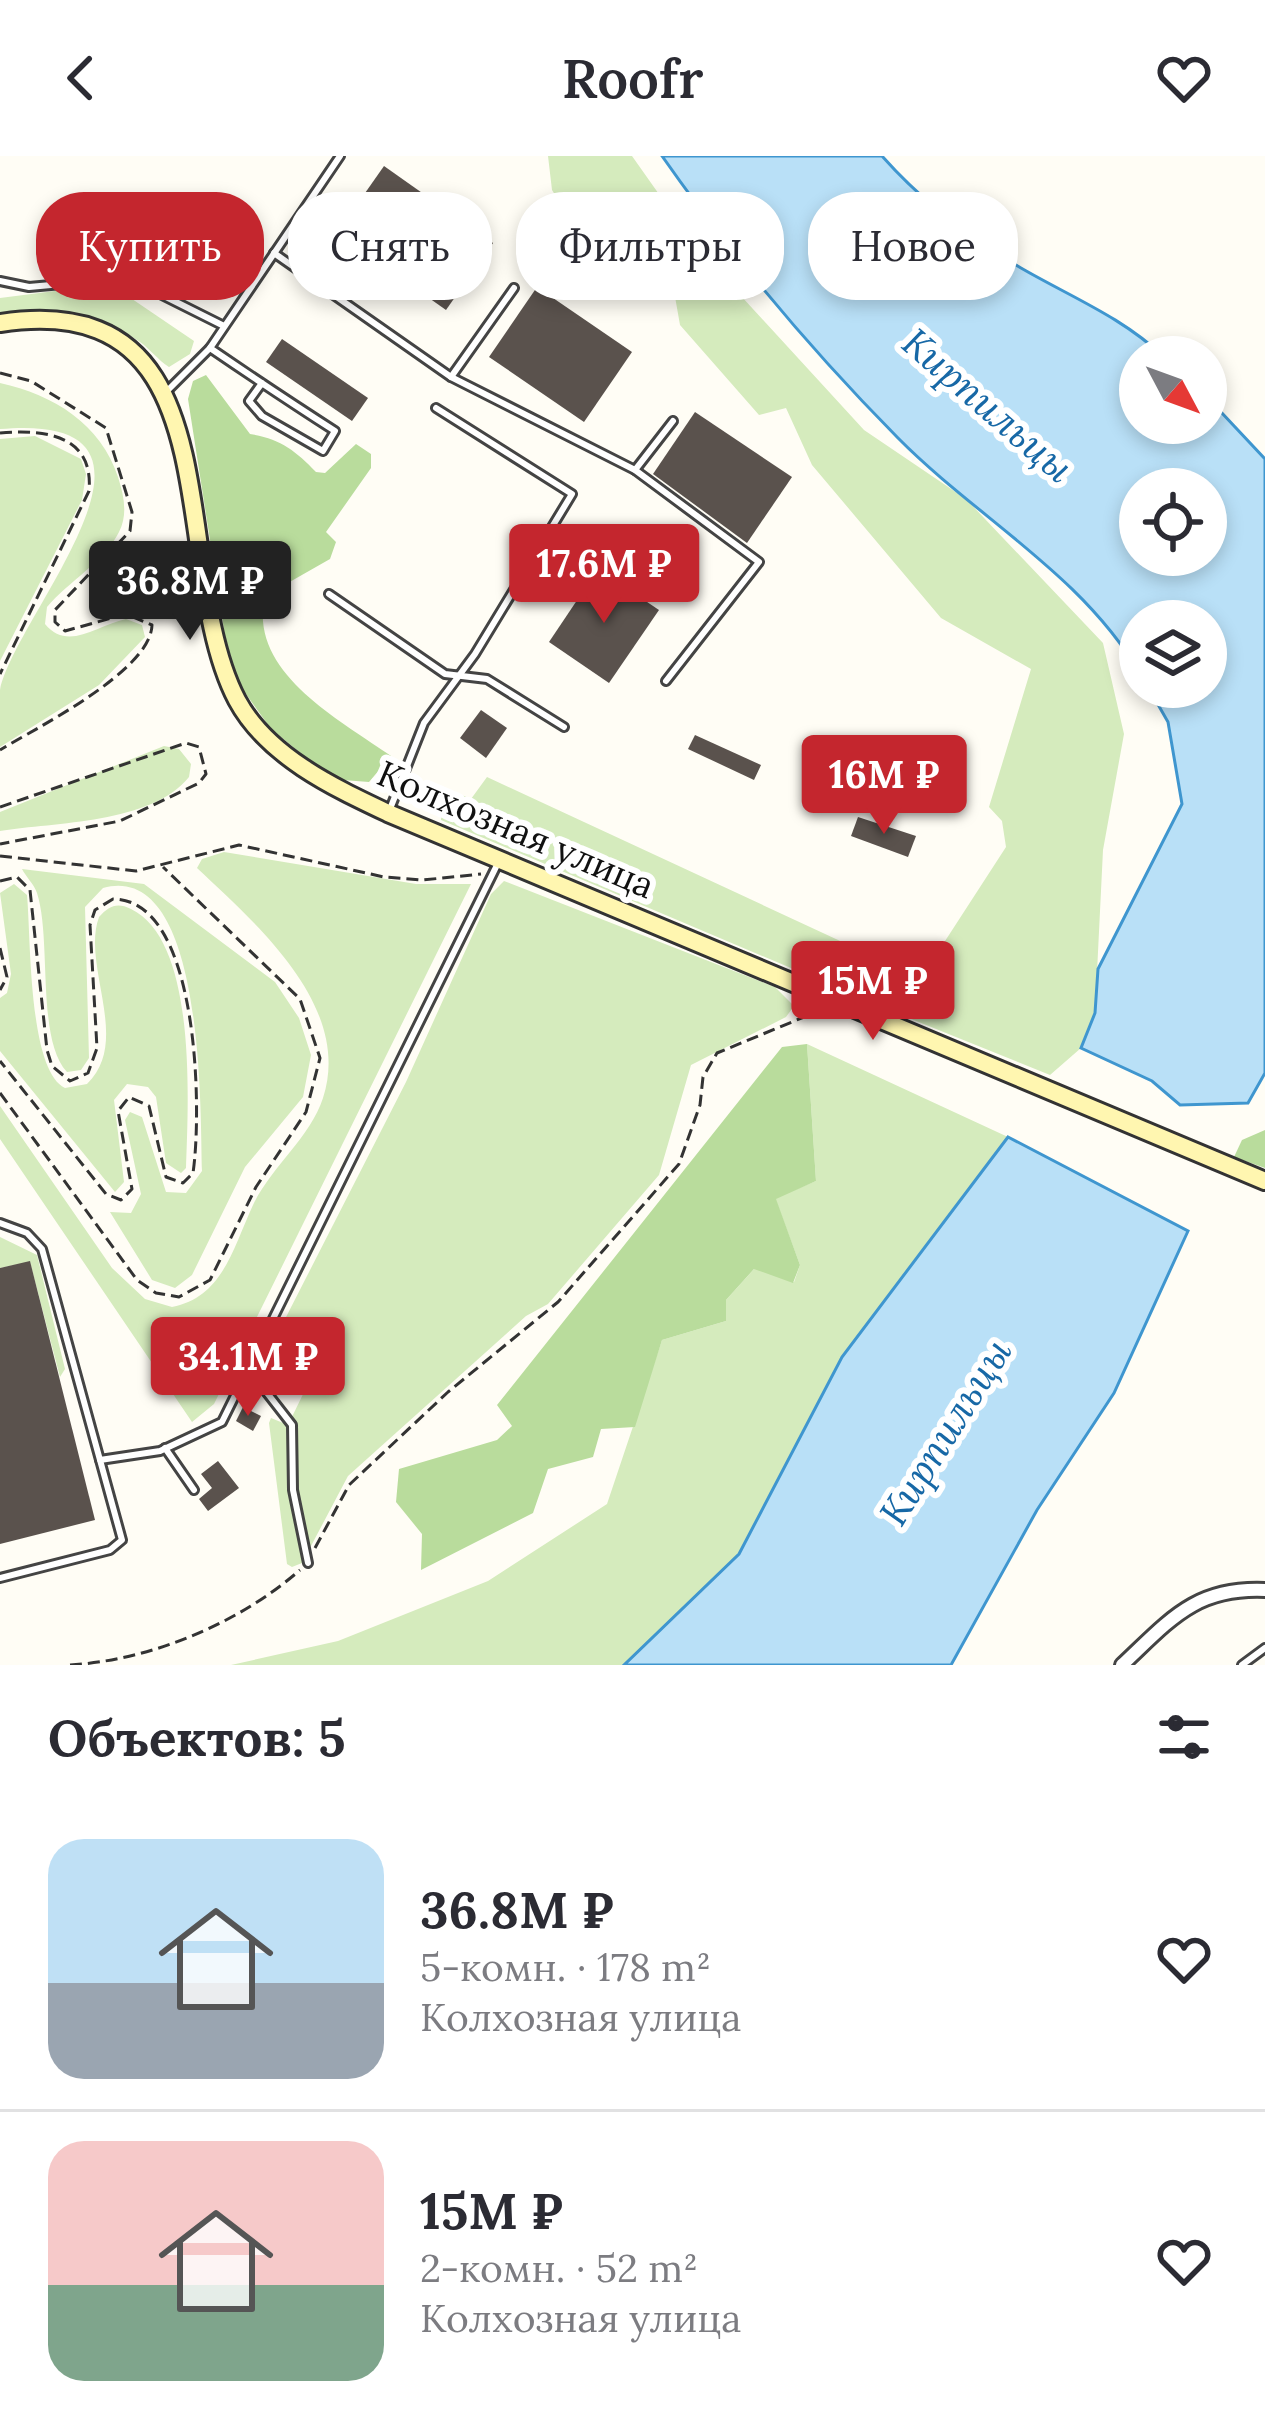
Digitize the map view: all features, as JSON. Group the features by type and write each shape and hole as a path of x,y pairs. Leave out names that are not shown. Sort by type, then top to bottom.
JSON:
{"main road":[{"name":"Колхозная улица","path":"0,323 32,318 74,323 111,337 138,353 166,392 186,459 199,559 222,667 256,729 288,756 388,813 497,865 824,993 1265,1181"}],"street":[{"path":"1122,1665 1198,1598 1233,1588 1265,1590"}],"lane":[{"path":"166,392 210,348 340,156"},
{"path":"274,253 452,377 635,470 759,562 666,682"},
{"path":"0,281 29,287 128,278 225,327"},
{"path":"452,377 514,288"},
{"path":"210,348 262,382 335,431 323,451 262,416 249,401 262,382"},
{"path":"388,813 424,724 455,675 475,654 572,494 436,408"},
{"path":"635,470 673,422"},
{"path":"329,594 445,674 487,679 563,727"},
{"path":"100,1460 165,1448 222,1422 497,865"},
{"path":"0,1227 27,1233 42,1249 122,1540 110,1550 0,1578"},
{"path":"250,1371 292,1425 293,1490 308,1563"},
{"path":"165,1448 194,1490"},
{"path":"1242,1665 1265,1648"}],"path":[{"path":"0,373 31,381 106,428 132,512 130,531 119,547 55,610 55,622 65,631 126,614 152,625 145,646 104,687 0,750"},
{"path":"0,433 34,430 72,441 91,470 89,491 0,674"},
{"path":"0,807 185,743 199,747 204,758 206,774 199,783 120,821 0,844"},
{"path":"0,856 122,871 163,867 239,845 384,877 458,878 497,865"},
{"path":"0,1093 136,1280 156,1293 179,1297 210,1280 256,1187 306,1112 320,1058 301,999 163,867"},
{"path":"0,881 17,877 30,890 46,1050 52,1066 70,1081 88,1072 97,1048 90,925 95,910 112,899 135,902 165,934 193,1045 193,1173 176,1184 166,1177 149,1106 129,1097 118,1111 132,1189 121,1199 106,1194 0,1061"},
{"path":"0,948 7,977 0,991"},
{"path":"70,1665 133,1657 186,1638 271,1595 308,1563 349,1485 466,1377 558,1302 680,1164 700,1105 703,1077 717,1053 804,1017 824,993"}],"green space":[{"path":"548,156 632,156 657,192 553,192"},
{"path":"36,293 36,300 134,300 194,341 190,354 169,367 124,332 90,318 55,313 0,316 0,298"},
{"path":"676,300 745,300 864,430 966,499 1103,643 1124,734 1103,850 1095,1013 1081,1048 1050,1075 884,1008 899,979 923,975 1006,847 1002,821 989,807 1031,669 941,618 812,465 786,408 759,415 680,325"},
{"path":"206,375 250,434 286,447 316,472 325,473 356,444 371,454 371,468 326,532 336,542 330,559 265,596 263,623 270,648 302,691 391,756 369,782 343,780 314,764 271,729 238,683 225,636 188,399 193,381"},
{"path":"0,383 57,404 87,427 110,458 123,498 123,518 113,543 47,607 45,624 63,636 73,636 126,619 142,625 145,637 99,685 0,747 0,690 82,525 94,484 89,452 59,432 0,429"},
{"path":"35,436 81,459 86,474 82,500 0,661 0,439"},
{"path":"164,746 179,749 191,764 189,777 151,804 101,818 0,831 0,812"},
{"path":"487,777 892,965 876,1004 441,820 443,787 471,799"},
{"path":"224,852 416,884 471,884 214,1404 192,1422 0,1139 0,1106 112,1268 145,1299 172,1307 189,1302 215,1282 261,1191 317,1113 329,1064 312,999 293,969 197,868 202,859"},
{"path":"22,869 144,884 275,982 299,1018 311,1055 303,1097 245,1167 192,1275 175,1288 152,1280 110,1212 131,1213 141,1194 125,1120 130,1112 142,1117 166,1192 186,1193 202,1171 197,1049 179,950 162,912 137,890 103,888 85,907 89,1058 81,1070 67,1072 51,1037 37,893"},
{"path":"504,881 775,987 794,1006 786,1017 691,1065 659,1175 548,1304 526,1316 348,1476 302,1563 292,1567 287,1564 269,1423 271,1418 288,1425 327,1345 283,1323 406,1082 491,894"},
{"path":"14,884 27,895 34,1000 44,1056 65,1088 87,1084 100,1066 105,1047 96,958 99,917 122,906 153,927 168,954 184,1027 187,1140 186,1168 181,1173 166,1163 156,1097 148,1087 127,1084 114,1100 124,1182 115,1192 0,1051 0,998 7,993 11,974 0,893"},
{"path":"807,1044 1008,1137 842,1357 739,1554 624,1665 231,1665 338,1641 488,1581 607,1504 662,1340 726,1321 726,1300 755,1268 794,1282 800,1265 775,1198 816,1181"},
{"path":"807,1044 816,1181 776,1199 800,1265 793,1283 754,1269 726,1300 726,1321 662,1340 635,1427 601,1429 593,1457 548,1469 533,1513 421,1570 422,1534 396,1502 399,1469 497,1440 512,1426 497,1405 782,1047"},
{"path":"1265,1130 1265,1168 1234,1157 1242,1140"},
{"path":"0,1237 37,1255 65,1369 60,1377 30,1262 0,1268"}],"water":[{"name":"Кирпильцы","path":"662,156 882,156 918,192 808,192 808,300 1018,300 1018,266 1138,336 1119,336 1119,444 1227,444 1227,418 1265,459 1265,1073 1248,1103 1180,1105 1152,1081 1081,1048 1095,1013 1098,969 1182,804 1168,722 1160,708 1227,708 1227,600 1119,600 1119,642 1059,577 898,438 772,300 784,300 784,192 688,192"},
{"name":"Кирпильцы","path":"1008,1137 1188,1231 1114,1393 1037,1510 951,1665 624,1665 739,1554 842,1357"}],"building":[{"path":"384,166 421,192 366,192"},
{"path":"432,300 453,300 446,310"},
{"path":"528,300 556,300 632,352 584,422 489,357"},
{"path":"282,339 368,398 352,421 266,362"},
{"path":"695,412 792,477 747,543 653,474"},
{"path":"598,569 659,610 609,683 549,642"},
{"path":"481,710 507,728 486,758 460,738"},
{"path":"695,735 761,765 754,780 688,749"},
{"path":"858,817 916,836 908,857 851,836"},
{"path":"30,1261 95,1520 0,1544 0,1268"},
{"path":"243,1407 261,1416 253,1431 236,1421"},
{"path":"218,1461 239,1488 208,1511 199,1499 212,1488 201,1474"}]}
